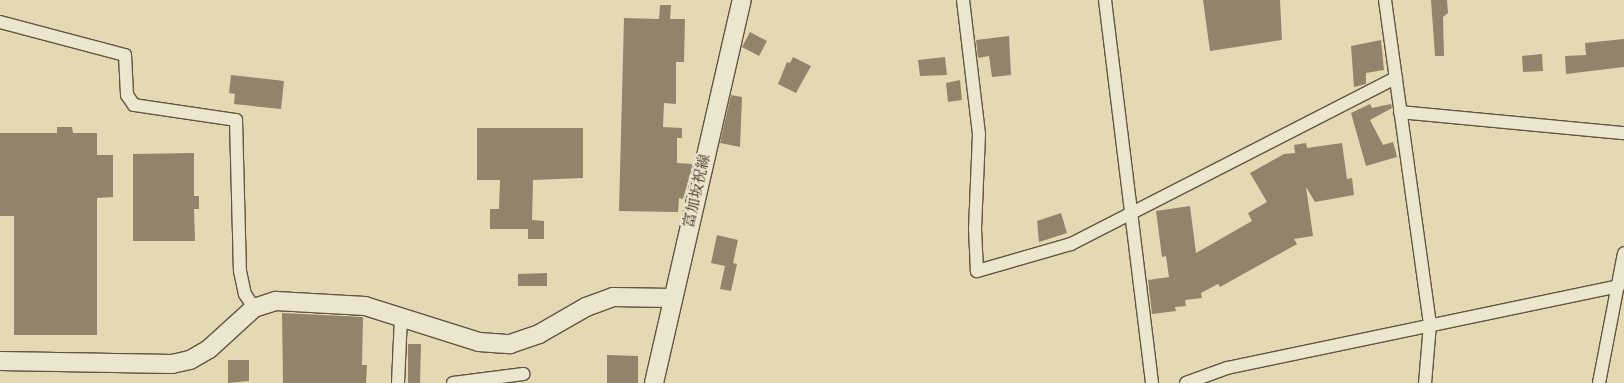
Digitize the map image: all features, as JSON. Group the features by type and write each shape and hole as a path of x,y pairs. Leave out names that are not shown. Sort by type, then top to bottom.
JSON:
{"street":[{"name":"富加坂祝線","path":"654,383 671,298 742,0"},
{"path":"963,0 979,134 974,229 977,271 1071,244 1396,78"},
{"path":"1105,0 1133,214 1152,383"},
{"path":"1385,0 1430,324 1425,383"},
{"path":"0,22 125,55 127,95 134,105 236,120 240,271 246,294 254,308"},
{"path":"1400,112 1624,133"},
{"path":"1599,383 1624,253"},
{"path":"1186,383 1227,368 1618,286"},
{"path":"0,361 172,364 190,360 209,349 254,308 276,302 365,306 479,342 510,344 540,334 586,307 613,297 671,298"},
{"path":"398,383 401,317"},
{"path":"453,383 523,374"}],"building":[{"path":"1203,0 1280,0 1282,40 1210,51"},
{"path":"1431,0 1447,0 1448,13 1443,17 1444,56 1435,56"},
{"path":"660,5 671,5 670,19 685,19 684,62 676,62 676,104 664,103 663,127 682,128 682,138 677,138 677,163 693,164 683,199 679,198 678,212 619,211 624,18 659,19"},
{"path":"750,32 767,41 759,56 742,47"},
{"path":"1009,36 1011,75 992,77 989,56 978,58 976,40"},
{"path":"1624,39 1624,67 1566,74 1565,56 1586,55 1585,43"},
{"path":"1381,40 1384,70 1366,73 1366,84 1354,87 1351,46"},
{"path":"1542,54 1543,71 1523,72 1522,56"},
{"path":"793,57 811,66 796,93 778,84 787,62 790,63"},
{"path":"945,57 947,75 920,76 918,60"},
{"path":"231,75 284,81 281,109 234,104 235,94 229,93"},
{"path":"960,80 962,100 948,102 946,83"},
{"path":"731,95 742,97 740,147 720,143"},
{"path":"1370,104 1372,108 1391,104 1392,108 1370,120 1383,145 1393,142 1397,157 1366,166 1351,113"},
{"path":"57,127 72,127 73,133 97,133 97,155 113,155 113,197 97,198 97,335 14,335 14,216 0,216 0,133 57,133"},
{"path":"477,128 583,128 583,178 533,180 532,220 544,221 544,239 528,239 528,229 490,229 490,209 499,209 500,180 477,180"},
{"path":"1306,143 1307,148 1342,143 1347,179 1352,178 1354,195 1315,202 1306,187 1313,236 1294,239 1297,244 1220,287 1218,284 1201,293 1202,298 1185,300 1186,306 1175,307 1176,311 1152,314 1148,280 1169,277 1166,256 1162,257 1156,211 1190,206 1196,253 1252,221 1248,213 1267,202 1250,173 1284,154 1295,153 1294,145"},
{"path":"194,153 194,196 199,196 199,209 194,209 195,241 133,241 133,154"},
{"path":"1061,213 1067,233 1039,242 1037,221"},
{"path":"717,235 738,240 733,263 737,264 731,291 720,289 725,266 711,263"},
{"path":"547,273 547,286 518,286 518,274"},
{"path":"282,313 363,317 362,365 367,365 366,383 283,383"},
{"path":"408,344 421,344 420,383 408,383"},
{"path":"607,355 638,356 638,383 607,383"},
{"path":"228,360 249,360 249,381 228,383"}]}
